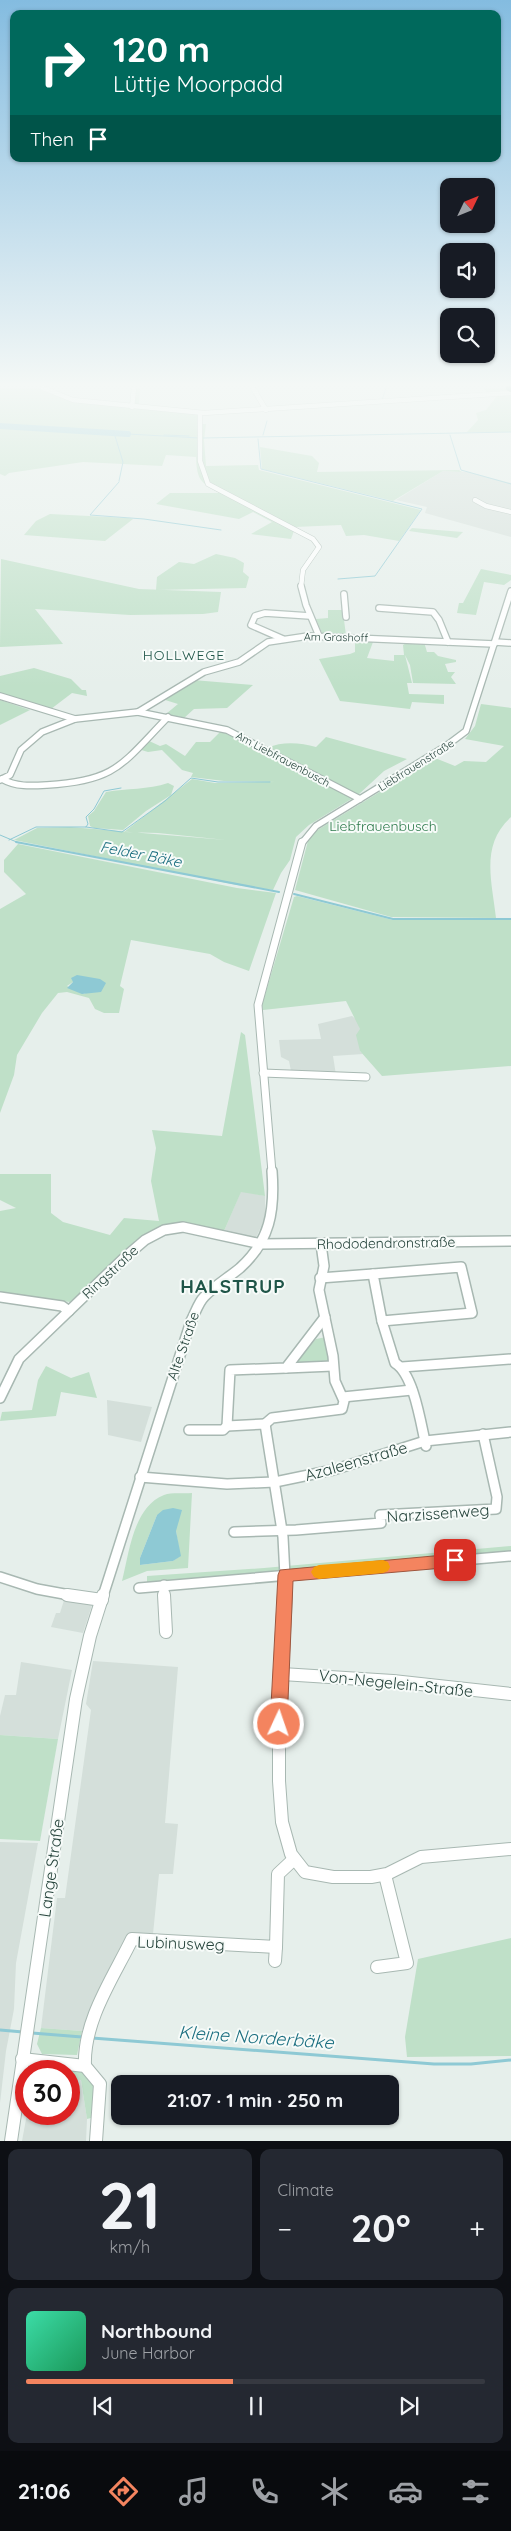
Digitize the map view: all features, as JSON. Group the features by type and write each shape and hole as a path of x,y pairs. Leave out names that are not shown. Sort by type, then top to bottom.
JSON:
{"street":[{"path":"215,488 313,539 318,544 319,546 302,572 301,583 310,616 319,636"},
{"path":"475,500 486,506 511,512"},
{"name":"Liebfrauenstraße","path":"283,908 303,839 316,826 446,746 466,731 511,592"},
{"path":"344,594 346,617"},
{"path":"379,608 443,614"},
{"path":"433,612 439,620 448,642"},
{"path":"283,639 252,622 254,616 265,613 310,616"},
{"name":"Am Grashoff","path":"142,711 204,672 236,663 264,644 283,639 319,636 511,643"},
{"path":"0,696 75,719"},
{"path":"1,779 10,775 21,750 35,736 75,719 118,716 142,711"},
{"name":"Am Liebfrauenbusch","path":"142,711 235,734 360,799"},
{"path":"1,779 16,784 32,785 98,778 114,769 168,717"},
{"name":"Alte Straße","path":"102,1598 196,1308 207,1294 246,1262 261,1244 272,1218 274,1202 258,1005 283,908"},
{"path":"263,1073 366,1077"},
{"name":"Ringstraße","path":"0,1398 16,1362 145,1240 164,1230 190,1228 261,1244"},
{"name":"Rhododendronstraße","path":"261,1244 511,1241"},
{"path":"189,1430 223,1430 227,1426 265,1424 272,1418 342,1409 343,1396 335,1381 333,1356 320,1290 320,1278 324,1266 321,1244"},
{"path":"320,1278 461,1267 472,1313 382,1321"},
{"path":"373,1274 382,1321 395,1363 402,1367 511,1360"},
{"path":"0,1298 62,1306 69,1311"},
{"path":"286,1368 293,1356 325,1318"},
{"path":"227,1426 230,1370 333,1366"},
{"path":"402,1367 412,1390 425,1443"},
{"path":"343,1396 412,1390"},
{"path":"265,1424 275,1482 286,1575 279,1724 280,1808 285,1838 293,1860 305,1872 324,1878 385,1875 419,1857 511,1850"},
{"name":"Azaleenstraße","path":"140,1477 227,1484 275,1482 333,1470 425,1443 483,1434 511,1432"},
{"name":"Narzissenweg","path":"281,1530 380,1523 380,1515 496,1509 497,1497 483,1434"},
{"path":"234,1532 281,1530"},
{"path":"138,1588 511,1556"},
{"path":"0,1577 56,1592 102,1598"},
{"path":"164,1585 166,1632"},
{"name":"Lange Straße","path":"11,2141 80,1677 102,1598"},
{"name":"Von-Negelein-Straße","path":"282,1674 385,1680 511,1694"},
{"path":"275,1961 278,1874 293,1860"},
{"path":"377,1967 407,1963 385,1875"},
{"name":"Lubinusweg","path":"85,2066 83,2056 92,2025 132,1938 276,1947"},
{"path":"23,2055 85,2066 100,2084 96,2141"}],"shaded area":[{"path":"416,488 511,488 511,537 425,513 427,507 396,500"},
{"path":"352,1016 358,1021 360,1051 363,1054 333,1056 336,1075 291,1071 289,1061 281,1057 279,1040 321,1039 318,1024"},
{"path":"241,1191 265,1196 265,1218 255,1240 224,1231"},
{"path":"107,1400 152,1407 141,1442 108,1435"},
{"path":"65,1597 93,1602 83,1633 51,1627 56,1613 60,1613"},
{"path":"93,1661 178,1667 165,1823 178,1824 173,1874 159,1874 153,1934 128,1934 104,1980 82,2031 41,2028 57,1898 65,1898 91,1710 86,1704"},
{"path":"21,1662 72,1670 58,1739 0,1735 0,1716 5,1695 16,1695"},
{"path":"0,1842 38,1843 16,1963 14,2009 6,2051 0,2103"},
{"path":"81,2080 87,2119 86,2141 22,2141 25,2125 80,2125"}],"green space":[{"path":"211,488 332,488 421,510 399,541 364,535 346,536 341,525 295,527 299,529 294,531 291,539 251,534 272,522 253,512 239,519 156,504 170,493 219,493"},
{"path":"339,488 415,488 393,501"},
{"path":"50,514 133,519 105,541 24,535 36,521"},
{"path":"412,528 463,532 457,538 409,531"},
{"path":"216,554 235,558 244,563 243,572 249,577 246,588 156,590 157,577 179,562 194,564"},
{"path":"1,559 139,589 221,592 218,612 130,615 35,609 63,644 0,647"},
{"path":"481,569 511,575 511,580 504,585 484,582 476,615 457,613 459,603 463,603"},
{"path":"328,610 345,610 342,618 346,635 322,633 316,619 328,618"},
{"path":"410,641 424,642 427,652 434,652 438,656 456,660 456,662 445,664 448,672 455,672 451,677 456,684 413,683 410,665 405,655 412,683 407,683 409,694 444,695 444,704 412,702 410,709 340,701 319,659 355,652 355,642 373,642 367,658 394,661 394,655 404,655 403,645"},
{"path":"34,668 71,679 82,690 86,690 87,696 72,693 51,709 0,694 0,676"},
{"path":"193,680 253,685 227,708 194,709 184,718 166,714 178,704 162,699"},
{"path":"0,700 30,710 0,725"},
{"name":"Liebfrauenbusch","path":"481,704 511,708 511,817 501,828 495,839 490,864 496,918 391,917 295,890 308,841 316,831 435,758 455,766 464,761 486,762 504,746 465,739 475,726"},
{"path":"221,731 353,798 309,825 296,837 290,860 273,890 237,885 14,840 37,828 70,827 125,832 192,779 215,783 276,782 224,781 191,777 193,773 182,770 162,750 148,752 138,749 147,740 160,746 166,744 185,756 196,742 210,742","holes":["133,832 158,833 226,840"]},
{"path":"326,737 407,759 384,771 358,795 268,748 279,744 292,743 316,747"},
{"path":"168,783 174,786 171,795 146,811 123,830 94,828 90,826 88,816 94,811 106,792 153,787"},
{"path":"18,844 237,888 276,893 249,971 224,962 210,954 131,940 120,986 124,989 119,1013 104,1013 95,1009 89,998 67,992 58,993 42,1013 17,1055 14,1075 0,1113 0,909 26,894 4,872 4,860","holes":["73,982 105,983 84,994 67,986"]},
{"path":"297,896 393,920 511,920 511,1066 382,1076 360,1051 356,1035 360,1029 346,1001 263,1010 262,1005 294,897"},
{"path":"241,1032 245,1035 265,1196 241,1192 224,1231 191,1226 134,1241 136,1242 70,1302 0,1293 0,1211 16,1208 0,1200 0,1174 51,1174 51,1213 63,1222 110,1235 124,1218 159,1221 151,1181 156,1148 152,1130 222,1136"},
{"path":"326,1337 331,1363 297,1366 296,1361 316,1339"},
{"path":"46,1366 71,1378 89,1372 97,1398 61,1392 56,1416 0,1421 2,1412 32,1410 38,1380"},
{"path":"192,1493 188,1568 147,1571 122,1581 134,1532 145,1510 164,1495","holes":["157,1515 176,1531 180,1556 173,1561 140,1565 140,1558"]},
{"path":"511,1546 511,1551 147,1585 147,1576 264,1568"},
{"path":"0,1735 58,1739 40,1841 0,1839"},
{"path":"511,1938 511,2056 407,2057 405,2037 418,1959"},
{"path":"41,2028 82,2031 77,2055 42,2054 37,2044"},
{"path":"80,2071 83,2071 95,2087 91,2118 87,2119"}],"water":[{"path":"77,975 100,979 106,983 101,992 82,994 67,988 73,982 71,978"},
{"path":"173,1508 182,1510 176,1531 181,1556 173,1561 140,1565 140,1558 157,1515 163,1510"}],"waterway":[{"path":"114,488 90,515 144,519 221,530"},
{"path":"337,488 422,509 375,576 338,579"},
{"path":"86,827 122,832 165,801 191,778 218,782 270,782"},
{"path":"86,827 88,824 86,817 94,809 104,791 121,788"},
{"path":"10,839 36,827 86,827"},
{"name":"Felder Bäke","path":"0,835 10,839"},
{"name":"Felder Bäke","path":"10,839 17,842"},
{"name":"Felder Bäke","path":"17,842 279,892"},
{"name":"Felder Bäke","path":"294,894 393,919 511,919"},
{"name":"Kleine Norderbäke","path":"0,2030 23,2032"},
{"name":"Kleine Norderbäke","path":"32,2033 82,2037"},
{"name":"Kleine Norderbäke","path":"92,2038 434,2064 471,2064 511,2060"}],"slow traffic":[{"path":"319,1572 383,1567"}],"district":[{"name":"HOLLWEGE","path":"184,655"},
{"name":"HALSTRUP","path":"233,1286"}],"route":[{"path":"279,1724 286,1575 455,1560"}]}
